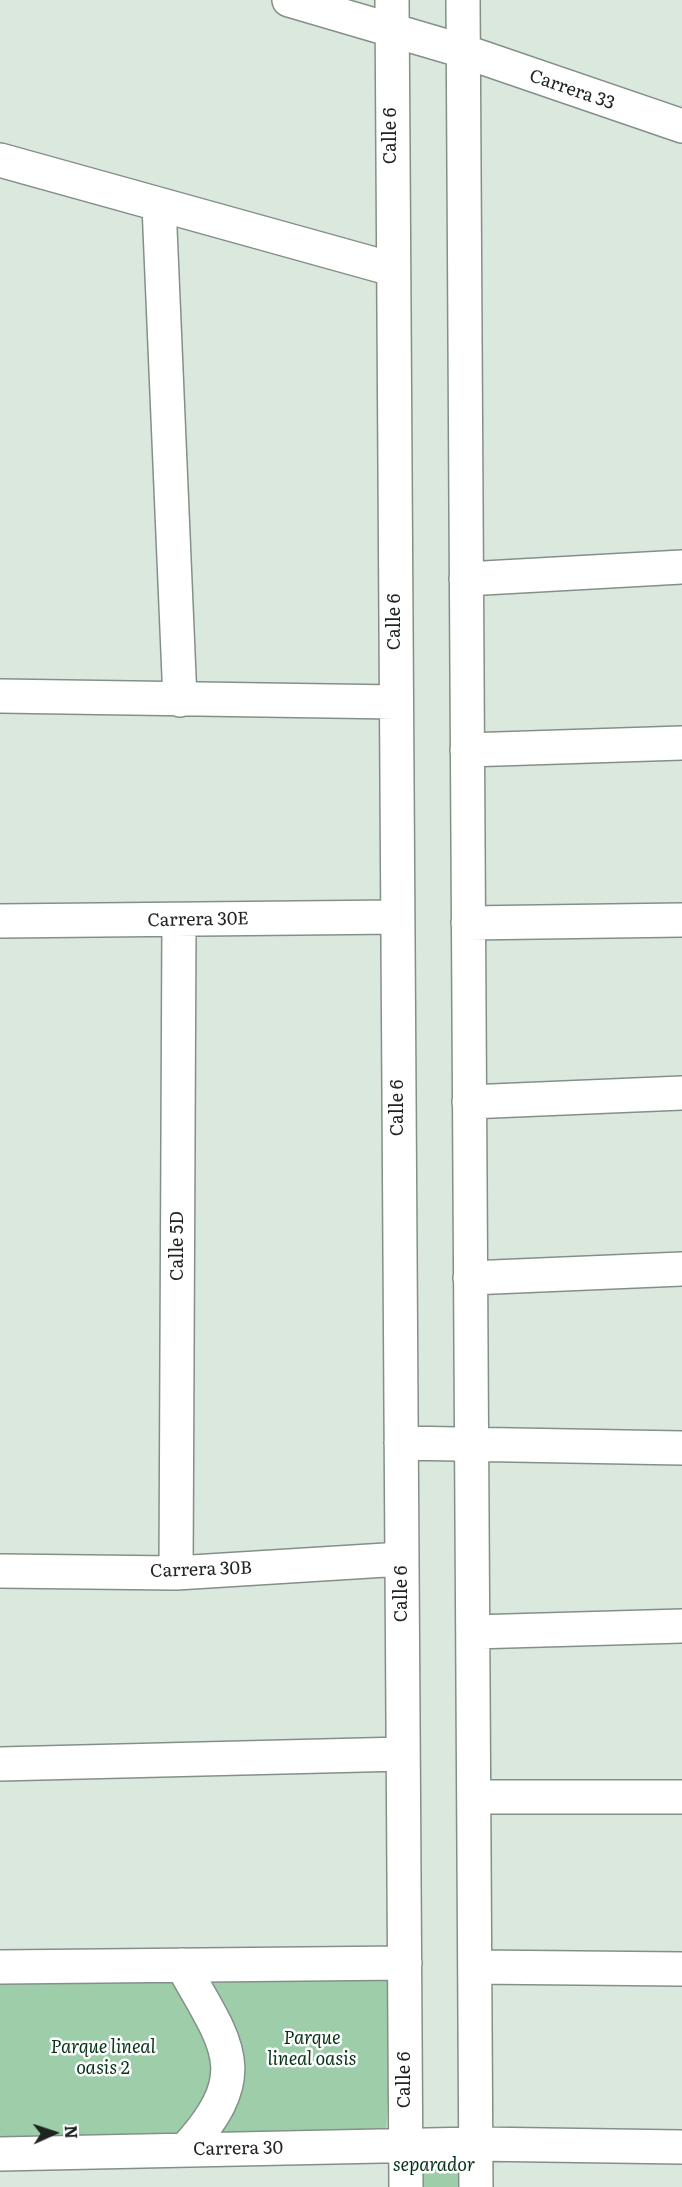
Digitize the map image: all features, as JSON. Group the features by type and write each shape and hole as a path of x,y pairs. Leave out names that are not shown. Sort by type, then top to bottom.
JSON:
{"street":[{"path":"289,0 391,14 463,51"},
{"path":"463,0 476,2187"},
{"name":"Calle 6","path":"391,14 406,2187"},
{"name":"Carrera 33","path":"463,51 682,126"},
{"path":"0,160 392,269"},
{"path":"159,205 180,700"},
{"path":"466,579 682,567"},
{"path":"0,696 396,702"},
{"path":"468,750 682,743"},
{"name":"Carrera 30E","path":"0,921 397,917"},
{"name":"Calle 5D","path":"176,1573 179,920"},
{"path":"468,923 682,920"},
{"path":"470,1102 682,1093"},
{"path":"470,1278 682,1269"},
{"path":"401,1443 682,1448"},
{"name":"Carrera 30B","path":"0,1571 176,1573 402,1559"},
{"path":"472,1632 682,1626"},
{"path":"0,1764 403,1754"},
{"path":"474,1797 682,1797"},
{"path":"0,1967 405,1963"},
{"path":"182,1965 218,2029 227,2054 228,2075 219,2108 185,2150"},
{"path":"475,1967 682,1969"},
{"name":"Carrera 30","path":"0,2154 476,2144 682,2147"}],"green space":[{"name":"Parque lineal oasis","path":"193,1970 394,1970 386,2139 200,2143 228,2110"},
{"name":"Parque lineal oasis 2","path":"174,1972 218,2058 213,2094 179,2141 0,2142 0,1979"},
{"name":"separador","path":"476,2144 476,2187 392,2187 406,2145"}]}
